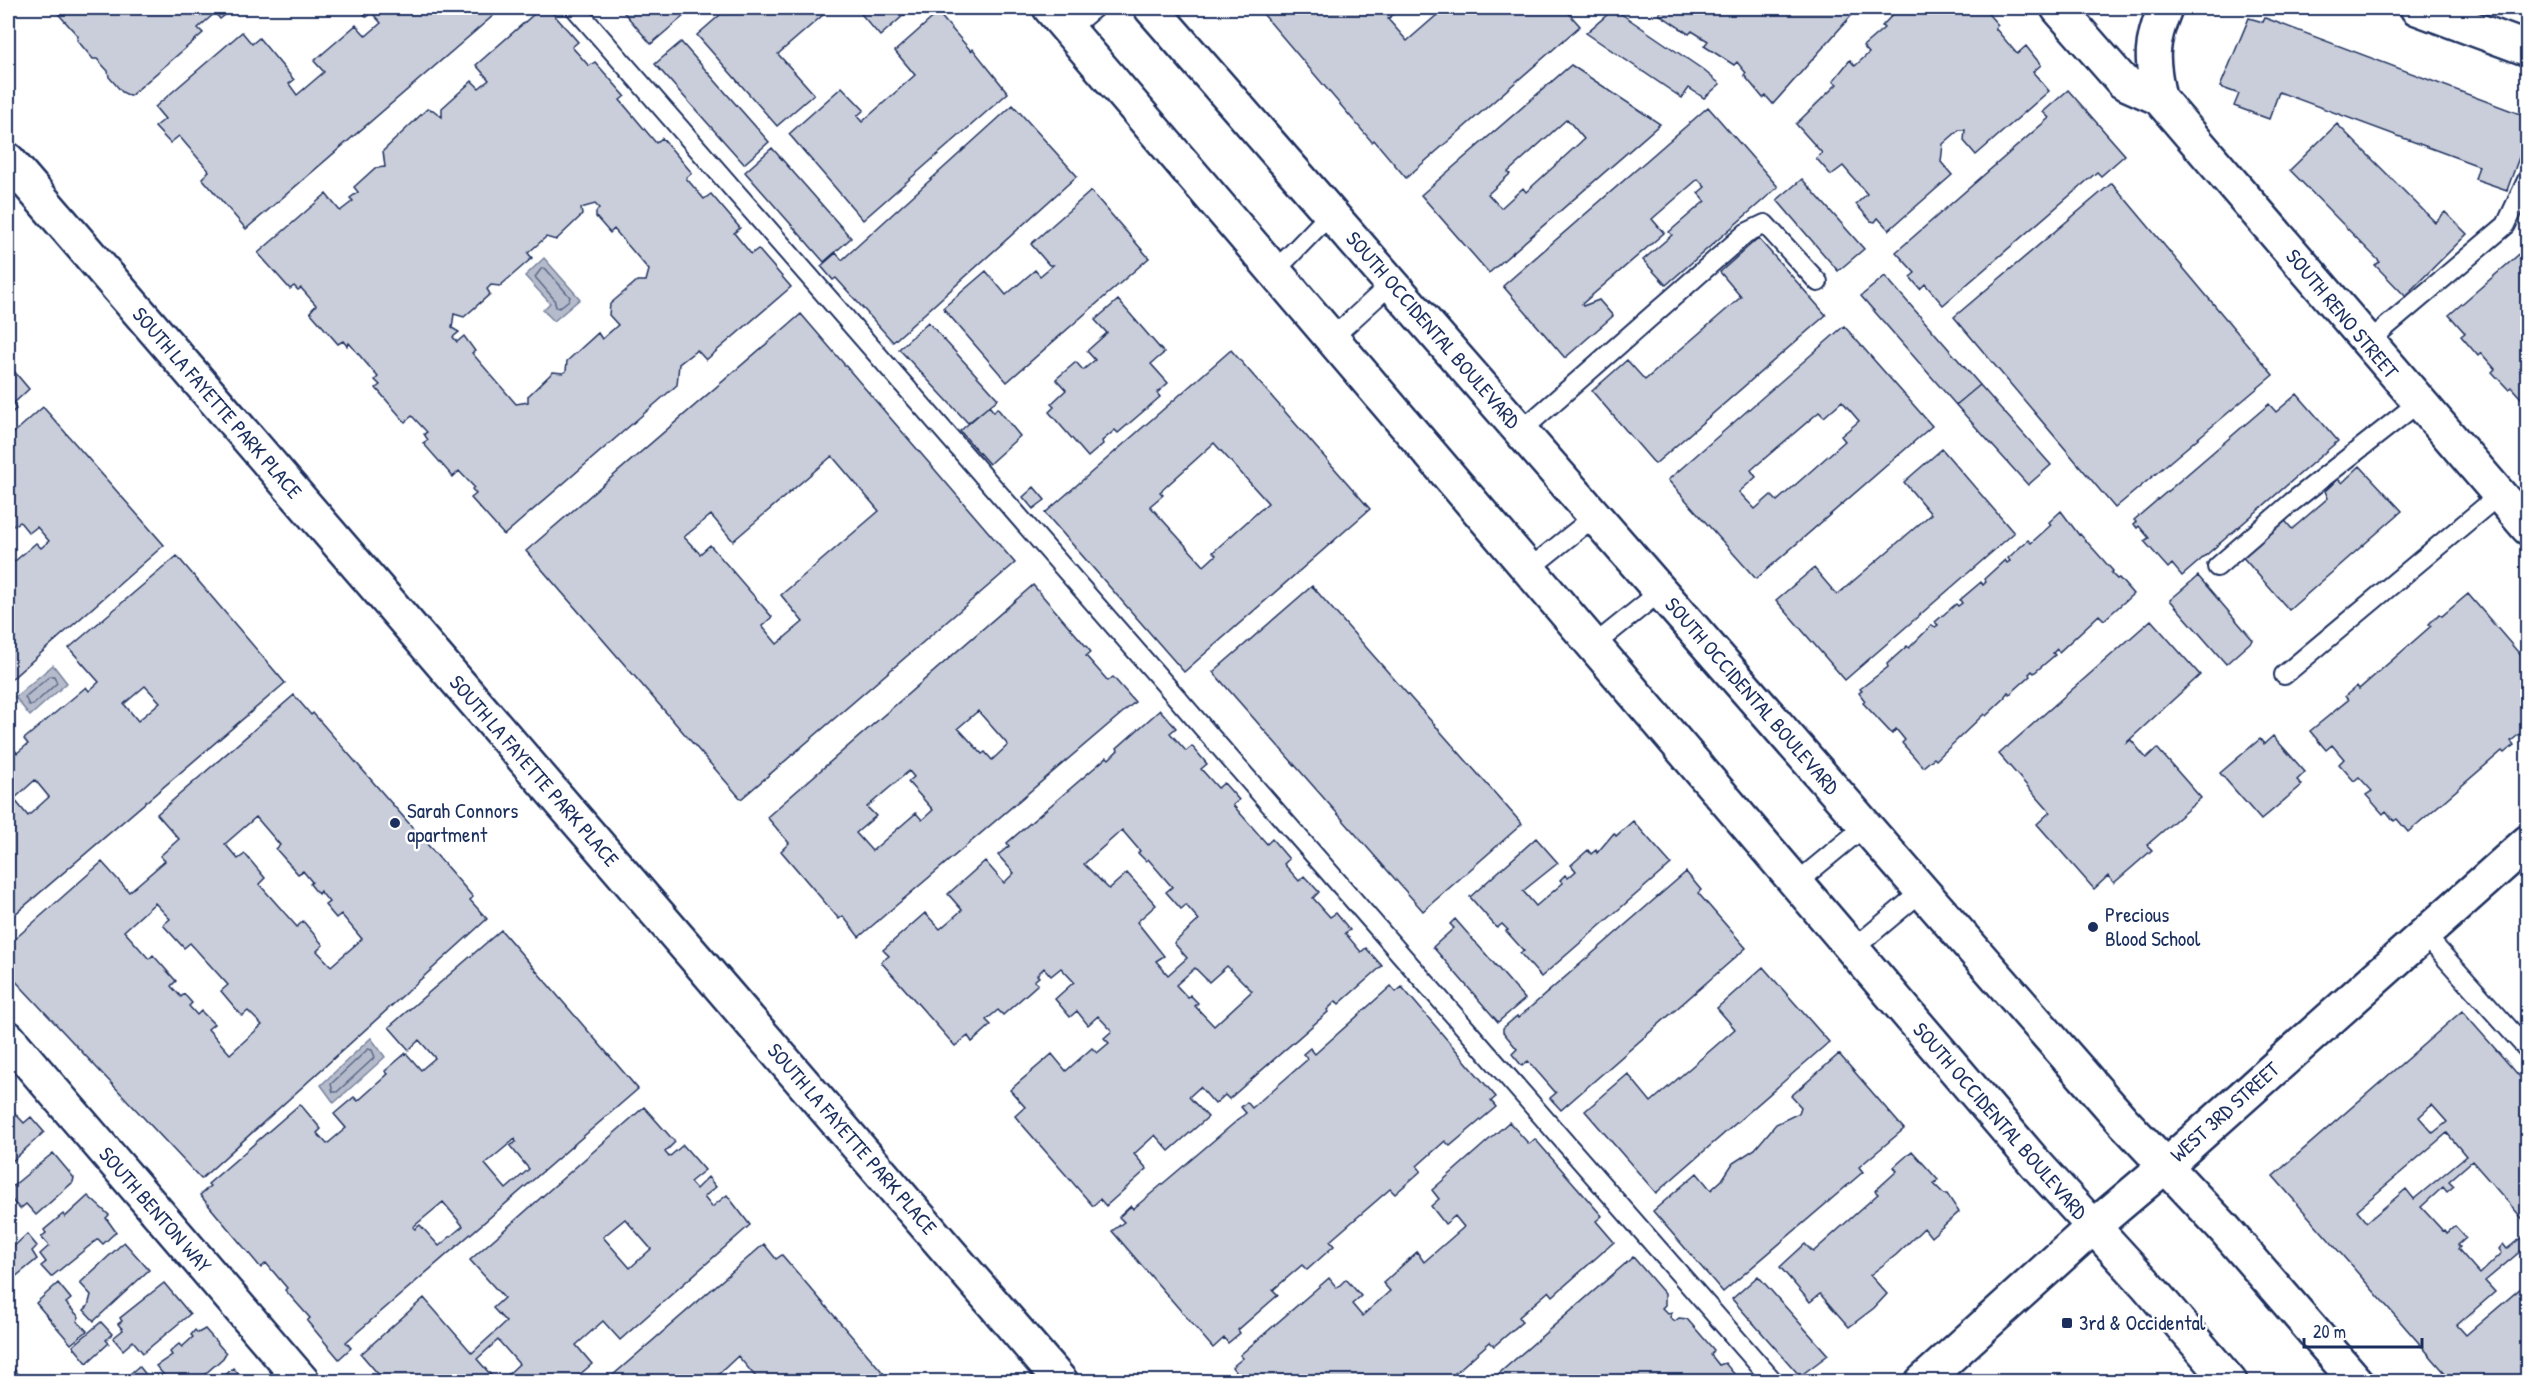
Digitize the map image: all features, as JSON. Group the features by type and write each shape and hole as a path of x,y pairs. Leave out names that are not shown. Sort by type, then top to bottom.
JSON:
{"street":[{"name":"SOUTH OCCIDENTAL BOULEVARD","path":"1152,8 1865,826 2164,1167 2222,1226 2356,1382"},
{"name":"SOUTH RENO STREET","path":"2058,8 2123,81 2159,98 2418,403 2528,528"},
{"name":"SOUTH RENO STREET","path":"2159,98 2151,61 2157,28 2165,8"},
{"path":"2418,8 2528,49"},
{"name":"SOUTH OCCIDENTAL BOULEVARD","path":"1060,18 2036,1164 2146,1284 2230,1382"},
{"name":"SOUTH LA FAYETTE PARK PLACE","path":"8,160 1061,1382"},
{"name":"WEST 3RD STREET","path":"1922,1382 2093,1227 2164,1167 2528,842"},
{"name":"SOUTH BENTON WAY","path":"8,1038 303,1382"}],"lane":[{"path":"575,8 1774,1382"},
{"path":"1060,18 1094,8"},
{"path":"2367,343 2506,225 2528,178"},
{"path":"1275,271 1330,213"},
{"path":"1521,431 1746,232 1765,224 1818,282"},
{"path":"1332,338 1392,284"},
{"path":"2217,567 2292,502 2418,403"},
{"path":"2284,675 2499,495"},
{"path":"1529,569 1595,516"},
{"path":"1594,645 1660,591"},
{"path":"1796,883 1865,826"},
{"path":"1852,949 1922,891"},
{"path":"2424,934 2528,1050"}],"water":[{"path":"544,258 580,299 554,321 543,310 550,303 525,276"},
{"path":"53,665 67,683 30,716 15,697"},
{"path":"371,1038 385,1057 334,1103 321,1085"}],"building":[{"path":"53,8 234,8 220,19 215,13 198,28 203,33 130,96 122,92 97,59 93,59 77,40 78,36"},
{"path":"358,8 502,8 246,229 202,178 209,171 179,136 170,143 155,127 165,119 155,107 242,32 252,44 259,38 294,80 289,84 297,95 324,72 314,61 356,25 366,36 381,23 372,13 367,17"},
{"path":"541,8 548,8 578,42 572,47 589,66 595,62 625,96 620,100 656,143 662,138 692,173 686,178 704,199 711,194 740,228 734,233 751,254 758,249 791,287 706,360 697,350 679,364 677,385 504,535 471,498 476,494 472,489 474,487 459,471 453,477 423,443 428,440 424,434 427,432 412,416 405,422 376,388 380,385 375,380 378,377 349,343 347,346 343,341 338,344 310,312 316,305 301,288 298,290 294,286 290,289 258,253 326,194 340,211 353,201 350,198 358,192 354,187 375,168 385,167 383,151 427,109 433,110 442,117 442,108 472,81 479,88 489,80 476,65","holes":["595,204 599,208 596,217 610,233 614,229 649,270 646,281 637,281 610,304 609,315 618,325 602,339 598,333 567,361 566,371 553,372 528,396 528,402 516,404 472,353 475,351 464,336 457,342 453,337 459,332 452,328 454,314 464,317 490,294 487,289 491,285 500,286 532,258 528,253 546,237 556,240 582,215 581,208"]},
{"path":"620,8 693,8 651,44"},
{"path":"728,8 831,8 778,54 814,94 777,126 697,35"},
{"path":"856,8 912,8 880,36"},
{"path":"1258,8 1401,8 1388,19 1407,41 1438,14 1432,8 1564,8 1580,26 1406,178 1374,140 1372,142"},
{"path":"1659,8 1858,8 1773,104 1766,96 1763,98 1744,75 1746,73 1737,62 1734,65 1704,46 1708,41 1692,31 1689,34 1659,14 1662,9"},
{"path":"1899,8 1983,8 1998,25 1995,28 2017,54 2026,46 2041,65 2033,72 2049,91 1976,155 1964,141 1965,130 1959,130 1943,144 1941,162 1952,175 1889,230 1878,218 1875,222 1871,221 1856,204 1867,194 1843,166 1831,175 1816,158 1822,153 1796,124 1837,84 1833,81 1850,60 1855,66 1869,53 1863,46 1884,28 1882,26"},
{"path":"1614,9 1702,69 1720,84 1704,98 1689,88 1682,98 1586,33"},
{"path":"938,13 971,51 973,49 1008,93 863,220 789,134 842,87 864,110 857,116 862,122 915,75 895,51"},
{"path":"2249,18 2263,22 2265,18 2528,117 2528,133 2507,190 2475,179 2479,166 2279,92 2269,119 2234,106 2239,94 2220,87"},
{"path":"681,42 769,142 744,164 655,64"},
{"path":"1571,65 1660,124 1489,273 1421,195","holes":["1567,119 1584,139 1526,192 1523,188 1501,208 1488,194 1510,174 1508,172"]},
{"path":"2068,90 2125,155 2101,176 2097,172 1943,305 1925,284 1920,289 1910,277 1915,273 1896,252 2049,118 2043,112"},
{"path":"1013,105 1077,176 893,342 836,278 833,280 821,266 836,253 842,260"},
{"path":"1708,107 1778,187 1666,285 1643,260 1672,235 1669,232 1705,201 1698,193 1705,187 1698,179 1652,219 1664,233 1582,304 1583,306 1599,300 1613,316 1565,358 1503,286"},
{"path":"2337,124 2435,222 2445,212 2467,234 2411,290 2413,292 2407,298 2375,265 2380,262 2290,170"},
{"path":"772,148 851,238 824,262 745,172"},
{"path":"1802,179 1864,249 1838,271 1777,200"},
{"path":"2112,183 2273,375 2115,508 1954,317"},
{"path":"1091,191 1149,258 1007,382 943,308 986,271 1006,295 1035,270 1040,276 1053,265 1049,265 1031,244"},
{"path":"1758,238 1826,315 1655,464 1592,391 1627,360 1645,380 1741,297 1720,272"},
{"path":"2528,243 2528,406 2511,387 2508,389 2492,372 2495,369 2481,353 2478,356 2461,336 2465,333 2449,315 2525,249"},
{"path":"1885,276 1980,385 1956,405 1861,296"},
{"path":"1118,300 1164,353 1151,364 1168,383 1157,393 1160,397 1118,433 1115,430 1088,457 1049,412 1054,407 1051,404 1066,390 1056,379 1076,362 1083,370 1095,360 1087,351 1107,333 1095,320"},
{"path":"801,314 1015,563 741,799 526,551","holes":["832,456 879,511 781,595 803,622 777,644 762,626 772,617 710,545 700,554 684,537 711,515 733,541"]},
{"path":"928,322 998,399 968,423 899,349"},
{"path":"1844,326 1932,426 1756,579 1668,480","holes":["1842,401 1859,421 1841,436 1845,441 1777,501 1771,495 1755,509 1739,492 1756,477 1751,470 1819,412 1824,417"]},
{"path":"1231,350 1370,509 1184,672 1045,513","holes":["1214,443 1268,503 1213,552 1216,555 1204,566 1150,506 1163,495 1160,492"]},
{"path":"8,364 29,389 13,404 16,409 8,416"},
{"path":"1980,385 2051,465 2028,485 1956,405"},
{"path":"2297,394 2338,441 2182,576 2172,564 2168,568 2144,541 2149,538 2139,526 2137,528 2134,520 2269,404 2276,412"},
{"path":"989,406 994,412 997,408 1020,436 989,464 960,431"},
{"path":"43,407 164,545 8,682 8,567 36,543 41,548 49,541 37,527 29,533 20,522 14,526 8,518 8,438"},
{"path":"1942,449 2014,533 1845,680 1776,600 1814,568 1837,595 1931,514 1904,482"},
{"path":"2360,466 2402,511 2289,610 2240,554 2282,517 2292,529 2328,498 2325,491 2338,479 2342,483"},
{"path":"1034,487 1045,500 1033,509 1023,497"},
{"path":"2061,511 2079,535 2113,571 2111,573 2117,579 2119,578 2133,594 2104,620 2099,615 2059,652 2057,649 2053,653 2055,655 2034,673 2032,671 2030,676 2010,694 2008,692 2006,697 1986,716 1984,714 1936,760 1934,758 1923,767 1902,743 1905,740 1896,729 1892,734 1863,703 1865,701 1859,693 1862,691 1860,689 1888,667 1887,664 1907,646 1909,648 1932,625 1935,627 1938,625 1935,622 1956,604 1958,606 1962,603 1960,600 1981,582 1983,585 1986,582 1984,579 2005,560 2007,563 2010,561 2008,558 2028,540 2031,543 2051,525 2049,522"},
{"path":"177,556 285,683 8,920 8,741 17,753 28,744 24,739 86,687 89,691 99,682 69,648","holes":["145,686 160,702 138,721 124,704","35,780 49,797 28,816 14,799"]},
{"path":"2198,576 2253,640 2226,664 2170,600"},
{"path":"1033,585 1091,652 1086,656 1108,681 1113,677 1135,702 859,937 843,916 839,919 781,851 789,843 767,817","holes":["978,711 1008,745 992,760 985,752 982,754 958,728","909,771 914,777 908,782 933,810 922,820 916,813 872,851 856,833 876,816 867,807"]},
{"path":"1312,586 1522,824 1423,911 1213,672"},
{"path":"2468,594 2524,659 2521,661 2528,669 2528,727 2511,741 2514,745 2504,753 2502,751 2408,832 2397,819 2394,821 2386,811 2383,814 2366,795 2372,791 2359,777 2354,781 2339,764 2344,759 2332,745 2326,750 2310,731 2348,700 2345,696 2357,686 2359,689 2431,626 2429,624 2439,614 2442,616"},
{"path":"2151,620 2200,675 2125,744 2131,740 2146,758 2157,748 2201,798 2147,845 2152,850 2114,883 2108,876 2094,889 2037,824 2050,812 1999,754"},
{"path":"294,695 311,715 313,713 473,897 470,900 487,919 201,1179 8,973 8,967 11,964 8,960 8,945 102,862 129,892 165,861 160,856 179,839 157,814","holes":["256,817 280,845 276,849 298,874 303,871 318,894 320,891 329,902 325,905 336,918 341,914 362,939 331,966 317,951 323,945 303,921 297,927 259,884 265,878 245,854 238,859 225,844","155,903 170,919 163,925 184,948 190,943 228,985 221,991 242,1016 248,1011 262,1025 230,1054 208,1029 214,1024 201,1011 197,1015 189,1006 192,1003 184,994 181,997 171,986 176,981 153,955 149,959 124,931"]},
{"path":"1160,710 1176,728 1170,733 1186,751 1192,746 1207,764 1201,769 1218,788 1224,783 1239,800 1233,805 1267,844 1272,839 1289,859 1284,864 1299,881 1304,876 1319,892 1313,898 1330,917 1336,913 1350,930 1345,933 1361,952 1366,948 1382,966 1339,1004 1336,1001 1327,1010 1328,1012 1229,1099 1225,1095 1215,1104 1200,1087 1189,1097 1208,1117 1169,1151 1155,1135 1134,1154 1147,1169 1106,1206 1100,1199 1093,1206 1015,1116 1025,1107 1010,1090 1052,1054 1066,1071 1092,1048 1097,1053 1109,1043 1104,1038 1112,1031 1098,1016 1088,1025 1077,1011 1070,1017 1055,999 1074,982 1061,968 1051,976 1044,968 1034,981 1038,984 1003,1015 998,1010 986,1020 991,1025 972,1042 968,1036 955,1046 881,962 889,956 883,950 925,913 940,929 962,910 948,894 985,861 1004,883 1014,873 998,855 1009,846 1007,843 1107,757 1109,759 1118,750 1117,748","holes":["1122,830 1140,851 1138,853 1146,861 1148,859 1172,887 1166,892 1181,909 1186,905 1199,920 1174,943 1187,958 1168,975 1156,961 1164,956 1137,922 1156,905 1127,873 1109,889 1084,864","1227,966 1252,991 1214,1026 1195,1006 1198,1003 1190,995 1188,998 1176,985 1195,968 1209,982"]},
{"path":"2273,736 2305,772 2297,780 2302,785 2261,820 2220,773 2260,739 2264,744"},
{"path":"1633,821 1671,864 1541,977 1520,953 1524,951 1506,931 1508,930 1502,924 1497,928 1470,897 1536,838 1558,863 1523,891 1536,906 1563,883 1560,880 1565,875 1568,878 1576,871 1571,865 1588,850 1591,854 1596,850 1597,853 1614,833 1616,836"},
{"path":"1686,872 1701,890 1698,893 1746,948 1561,1110 1550,1098 1556,1093 1528,1061 1522,1066 1512,1054 1517,1049 1503,1032 1503,1028 1517,1016 1518,1018"},
{"path":"1455,919 1525,999 1498,1022 1433,947 1454,928 1450,924"},
{"path":"501,930 638,1089 346,1342 351,1348 339,1359 307,1321 310,1318 285,1290 287,1288 266,1263 261,1268 200,1195 210,1186 208,1184 300,1104 321,1129 317,1133 327,1144 346,1128 334,1114 354,1097 358,1101 388,1074 385,1071 406,1053 421,1070 435,1058 419,1040 409,1050 389,1027","holes":["515,1139 516,1142 510,1146 529,1169 506,1189 485,1164","443,1202 463,1226 439,1246 420,1225 415,1229 413,1227"]},
{"path":"1763,967 1829,1042 1656,1193 1585,1111 1628,1074 1651,1102 1735,1029 1717,1008"},
{"path":"1391,986 1396,992 1402,987 1496,1097 1491,1101 1496,1107 1450,1146 1445,1141 1417,1166 1421,1171 1395,1194 1390,1189 1330,1241 1334,1246 1307,1270 1302,1265 1273,1290 1278,1295 1238,1330 1240,1333 1228,1343 1224,1338 1213,1348 1112,1231 1124,1222 1119,1217 1131,1206 1133,1209 1246,1113 1241,1107 1247,1102 1252,1108 1308,1059 1303,1054 1310,1048 1315,1054"},
{"path":"2462,1011 2528,1086 2528,1225 2472,1161 2449,1181 2454,1186 2447,1192 2443,1187 2421,1207 2443,1231 2447,1233 2455,1226 2466,1238 2458,1245 2460,1247 2458,1249 2480,1274 2502,1253 2499,1249 2503,1244 2507,1249 2528,1232 2528,1245 2485,1281 2495,1292 2457,1325 2466,1335 2528,1282 2528,1382 2453,1382 2273,1176","holes":["2432,1105 2447,1122 2433,1133 2419,1117","2447,1133 2466,1156 2414,1199 2406,1189 2367,1222 2357,1210"]},
{"path":"1839,1054 1904,1129 1859,1167 1863,1172 1723,1292 1653,1211 1697,1173 1711,1190 1722,1180 1733,1163 1755,1149 1776,1124 1799,1113 1801,1107 1791,1096"},
{"path":"9,1107 24,1123 31,1117 44,1132 8,1165"},
{"path":"644,1107 675,1142 665,1152 669,1157 683,1145 705,1170 690,1182 696,1189 708,1177 716,1187 704,1197 712,1207 727,1195 750,1225 620,1340 603,1321 576,1345 592,1364 571,1382 500,1382 519,1364 498,1340 477,1359 497,1382 385,1382 361,1354 424,1298 472,1353 506,1322 493,1308 504,1298 470,1260","holes":["625,1219 651,1249 630,1268 603,1237"]},
{"path":"1509,1122 1529,1144 1535,1139 1602,1216 1596,1221 1614,1242 1553,1296 1549,1291 1519,1317 1522,1322 1494,1346 1490,1342 1445,1382 1244,1382 1232,1367 1243,1358 1240,1355 1329,1278 1337,1288 1346,1279 1361,1296 1352,1304 1362,1316 1390,1291 1383,1283 1417,1252 1424,1262 1464,1227 1455,1216 1445,1224 1431,1206 1439,1199 1432,1190"},
{"path":"1912,1151 1938,1180 1934,1184 1944,1194 1947,1194 1959,1212 1931,1237 1924,1228 1896,1255 1870,1275 1887,1294 1874,1308 1849,1327 1820,1294 1810,1302 1780,1267 1805,1244 1813,1252 1878,1194 1875,1191 1897,1171 1894,1167"},
{"path":"53,1153 74,1178 73,1182 36,1215 26,1204 20,1209 8,1196 8,1190"},
{"path":"88,1196 109,1215 106,1218 116,1232 103,1244 98,1239 51,1277 41,1266 46,1262 40,1254 49,1246 41,1237 46,1233 44,1230 63,1214 65,1217"},
{"path":"27,1234 37,1246 32,1251 37,1259 14,1278 8,1270 8,1252"},
{"path":"124,1242 149,1270 94,1321 84,1310 88,1306 91,1295 80,1283"},
{"path":"764,1244 776,1259 782,1255 891,1382 783,1382 781,1378 777,1382 772,1379 760,1382 738,1356 710,1382 605,1382"},
{"path":"1633,1257 1665,1294 1665,1305 1662,1308 1668,1314 1672,1313 1670,1317 1675,1321 1679,1318 1687,1319 1714,1350 1711,1355 1719,1365 1725,1363 1741,1382 1489,1382"},
{"path":"1758,1276 1828,1355 1800,1376 1732,1299"},
{"path":"58,1283 71,1299 66,1303 79,1317 77,1321 87,1331 71,1344 36,1303"},
{"path":"164,1283 190,1314 143,1353 133,1341 123,1350 113,1338 123,1330 118,1324 122,1321 120,1318"},
{"path":"101,1322 112,1334 106,1340 109,1343 87,1363 73,1346"},
{"path":"205,1329 226,1353 223,1358 196,1382 170,1382 156,1366 172,1355 170,1352 179,1344 182,1347 193,1337 191,1335 195,1330 198,1333"},
{"path":"8,1362 25,1382 8,1382"},
{"path":"139,1366 152,1382 121,1382"},
{"path":"233,1368 245,1382 218,1382"}],"place":[{"name":"Sarah Connors apartment","path":"395,823"},
{"name":"Precious Blood School","path":"2093,927"},
{"name":"3rd & Occidental","path":"2067,1323"}]}
